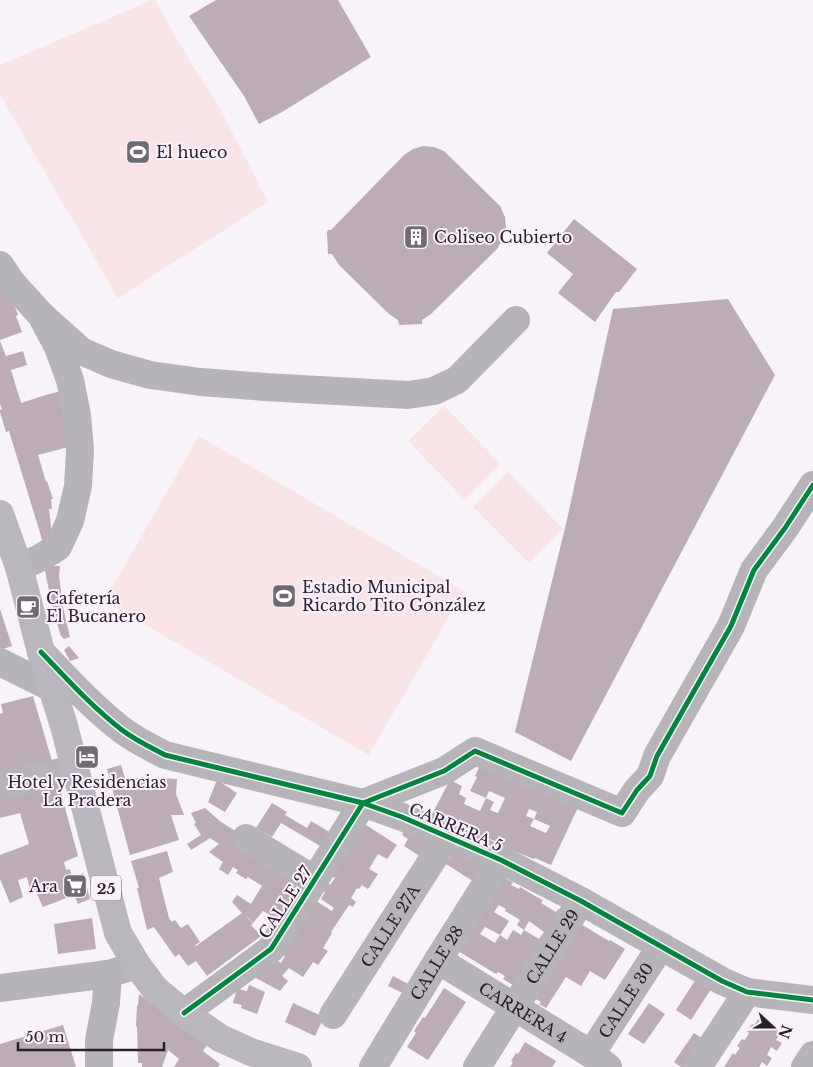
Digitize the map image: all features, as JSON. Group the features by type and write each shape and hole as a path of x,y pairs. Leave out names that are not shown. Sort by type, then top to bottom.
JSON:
{"main road":[{"name":"25","path":"1,523 19,567 41,652 64,726 118,933 137,965 155,989 184,1014 220,1038 251,1052 298,1067"}],"street":[{"path":"0,250 6,274 41,315 81,352 150,376 265,387 408,395 434,392 457,380 516,320"},
{"path":"19,567 40,558 58,547 70,521 78,486 80,450 78,415 70,380 58,347 41,315"},
{"path":"475,751 622,813 637,790 650,776 657,756 731,626 754,570 785,528 813,485"},
{"name":"CARRERA 5","path":"41,652 90,703 122,730 165,755 363,804 402,817 501,860 581,901 722,981 747,992 813,1000"},
{"path":"0,662 52,688"},
{"path":"475,751 581,796"},
{"path":"363,804 444,771 475,751"},
{"path":"0,786 74,768"},
{"name":"CALLE 27","path":"184,1014 271,949 363,804"},
{"name":"CALLE 27A","path":"333,1015 447,837"},
{"path":"246,838 315,880"},
{"name":"CALLE 28","path":"374,1067 501,860"},
{"name":"CALLE 29","path":"477,1067 581,901"},
{"name":"CALLE 30","path":"599,1061 661,946"},
{"name":"CARRERA 4","path":"438,960 599,1061"},
{"path":"0,988 108,974 137,965"},
{"path":"99,1067 99,1040 106,1003 108,974"},
{"path":"698,1067 747,992"},
{"path":"805,1067 813,1055"}],"shaded area":[{"name":"El hueco","path":"155,0 188,58 217,103 268,202 118,298 0,95 0,65"},
{"path":"444,406 501,464 465,500 408,441"},
{"name":"Estadio Municipal Ricardo Tito González","path":"199,436 464,591 369,755 104,601"},
{"path":"508,472 563,529 529,563 473,507"}],"building":[{"path":"216,0 338,0 371,57 282,112 259,124 244,96 189,16"},
{"name":"Coliseo Cubierto","path":"423,146 434,147 444,151 500,206 505,217 506,228 503,239 497,249 431,314 422,320 422,324 400,325 398,320 389,314 339,265 332,254 328,254 327,232 404,155 413,149"},
{"path":"574,219 637,269 619,292 616,292 595,322 558,293 573,274 547,253"},
{"path":"8,288 22,332 0,340 0,291"},
{"path":"728,299 775,375 571,761 515,732 566,524 613,309"},
{"path":"0,341 6,356 23,351 27,365 11,370 21,403 62,391 72,446 38,455 53,499 51,499 52,509 49,509 51,526 50,544 44,546 9,431 6,432 0,412 2,409 0,404"},
{"path":"44,566 60,566 59,575 63,607 70,637 64,639 61,636 53,610"},
{"path":"0,609 12,646 0,650"},
{"path":"69,646 79,658 70,661 64,650"},
{"path":"33,696 52,761 0,773 0,714 3,713 1,704"},
{"path":"484,757 581,801 551,865 511,850 502,846 503,844 470,832 471,830 455,823 430,818 450,780 462,786 459,794 466,798 464,804 480,811 486,798 470,791 477,777 475,776","holes":["489,791 505,798 498,813 490,810 494,802 486,798","529,809 537,812 534,819 526,816","534,819 550,826 546,833 530,826"]},
{"path":"121,765 125,778 177,779 176,794 184,815 171,815 179,840 130,855 107,769"},
{"path":"56,774 78,856 64,862 66,870 70,869 72,878 83,873 90,899 78,904 74,895 43,907 36,892 31,894 27,877 18,880 23,897 10,903 0,879 0,855 29,844 20,813 0,818 0,789"},
{"path":"217,780 237,793 225,812 208,802"},
{"path":"272,803 287,812 285,815 307,828 311,821 336,836 327,850 281,823 272,837 256,828"},
{"path":"205,808 221,822 310,877 282,922 263,911 253,923 245,915 261,936 207,976 196,961 188,966 179,954 175,957 154,927 147,930 137,888 139,888 131,861 167,851 173,872 159,878 169,918 172,922 175,920 181,928 188,924 200,942 196,946 242,913 232,902 237,895 251,904 262,886 248,877 246,879 236,873 238,870 233,867 228,875 219,869 223,862 209,852 219,844 210,838 191,850 187,844 201,835 194,824 196,823 191,813"},
{"path":"363,823 397,845 387,859 378,854 369,869 378,874 368,889 362,885 359,889 357,888 351,898 356,902 353,907 349,905 323,948 328,951 318,965 313,962 303,977 289,968 282,976 288,981 280,991 254,977 271,957 281,963 285,956 283,955 316,901 332,911 334,908 321,899 325,892 323,891 328,883 330,885 335,878 332,876"},
{"path":"407,827 438,847 426,860 404,846 408,839 402,835"},
{"path":"456,849 485,868 476,883 446,864"},
{"path":"505,878 513,882 511,885 519,889 520,887 543,900 541,903 556,912 558,909 565,914 518,988 503,979 505,976 498,972 496,974 458,951","holes":["499,905 520,920 517,925 524,930 521,935 513,930 507,940 500,935 509,921 494,912","529,921 544,932 539,939 524,930","485,927 500,935 495,943 480,934"]},
{"path":"92,918 96,949 58,954 54,924"},
{"path":"579,923 625,949 605,980 590,971 581,986 566,977 546,1008 539,1004 541,1002 530,996"},
{"path":"393,976 412,986 407,995 388,986"},
{"path":"698,976 713,986 691,1020 676,1010"},
{"path":"249,985 265,992 257,1014 241,1008 242,1005 233,1003 237,989 247,991"},
{"path":"444,988 466,1002 428,1060 407,1047 416,1033 414,1031 423,1017 425,1018"},
{"path":"139,994 207,1045 203,1051 220,1064 218,1067 174,1067 179,1059 168,1050 162,1067 142,1067 142,1063 138,1063 136,1026"},
{"path":"293,1003 324,1017 315,1036 285,1022"},
{"path":"649,1003 665,1014 644,1044 628,1034"},
{"path":"759,1018 781,1032 776,1040 782,1043 777,1051 771,1047 767,1055 772,1058 767,1066 762,1062 759,1067 724,1067 733,1053 735,1055 740,1048 737,1046 742,1039 745,1040 749,1033 747,1031 752,1024 754,1025"},
{"path":"63,1025 76,1067 0,1067 0,1044"},
{"path":"694,1033 708,1042 692,1067 681,1067 674,1062"},
{"path":"525,1042 556,1061 552,1067 510,1067 513,1062 511,1061"}],"cycle path":[{"path":"184,1013 271,949 363,803 444,771 475,751 622,813 637,790 650,776 657,756 731,626 754,570 785,528 813,485"},
{"path":"41,652 100,712 132,737 165,755 363,803 402,817 501,860 581,901 722,981 747,992 813,1000"}],"place":[{"name":"El hueco","path":"138,152"},
{"name":"Coliseo Cubierto","path":"416,237"},
{"name":"Estadio Municipal Ricardo Tito González","path":"284,596"},
{"name":"Cafetería El Bucanero","path":"28,607"},
{"name":"Hotel y Residencias La Pradera","path":"87,757"},
{"name":"Ara","path":"75,886"}]}
